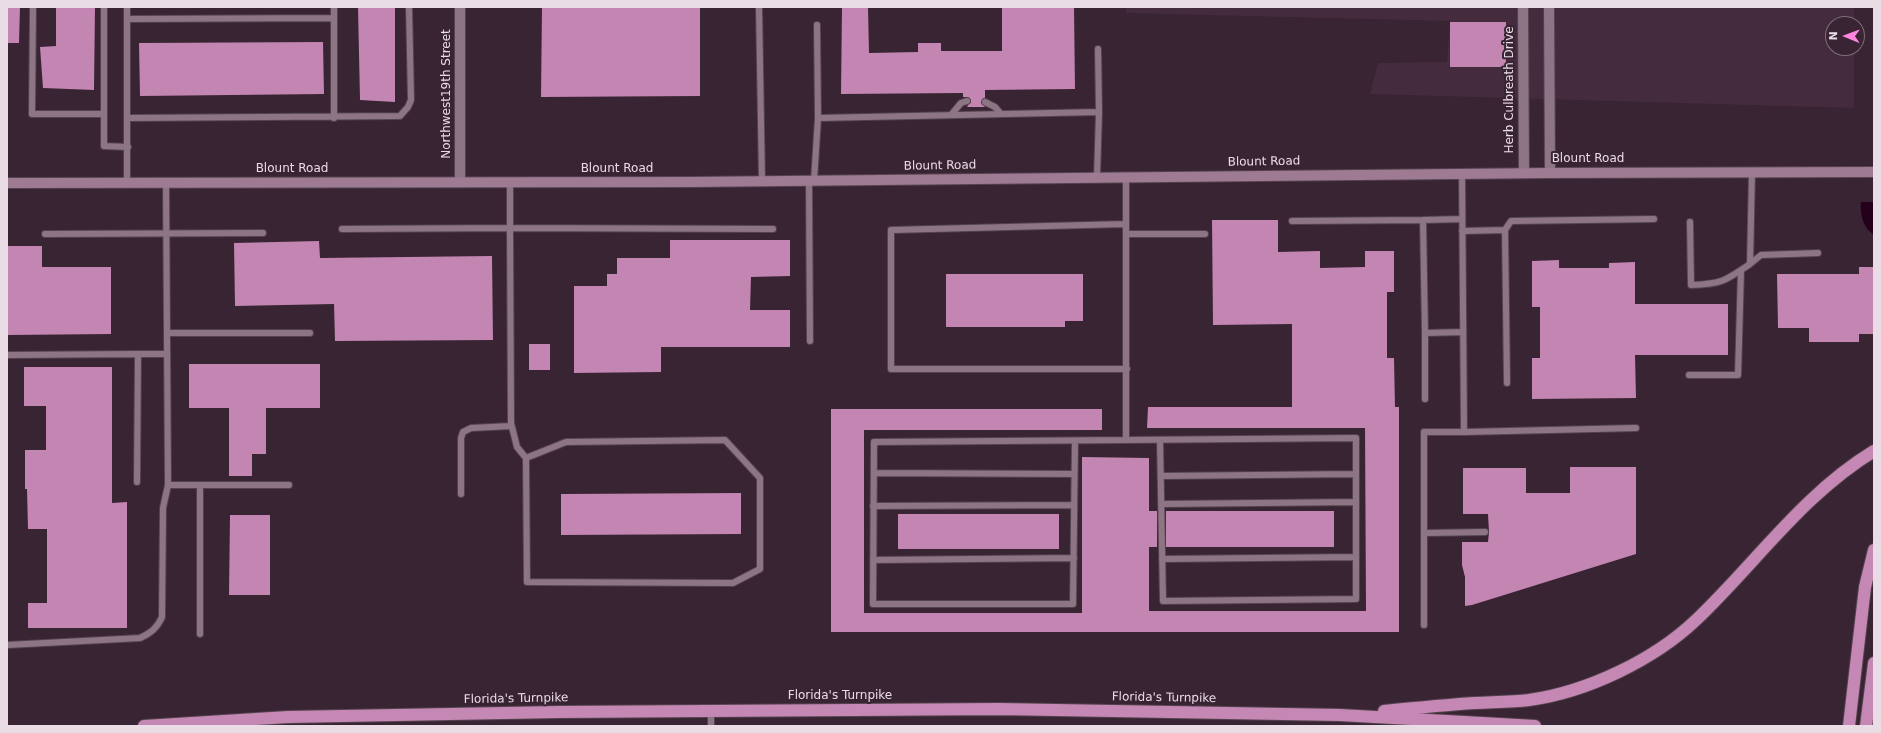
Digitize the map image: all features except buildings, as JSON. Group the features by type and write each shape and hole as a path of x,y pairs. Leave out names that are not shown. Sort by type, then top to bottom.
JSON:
{"highway":[{"path":"1340,715 1530,700 1574,689 1618,672 1661,648 1696,620 1818,493 1856,462 1874,451"},
{"path":"1849,723 1865,586 1874,550"},
{"path":"1867,724 1874,663"},
{"name":"Florida's Turnpike","path":"144,726 288,717 711,711 999,709 1340,715 1535,726"}],"street":[{"name":"Northwest19th Street","path":"460,7 460,181"},
{"name":"Herb Culbreath Drive","path":"1523,7 1524,173"},
{"path":"1549,7 1550,172"},
{"name":"Blount Road","path":"7,183 812,181 1550,172 1874,172"}],"lane":[{"path":"33,7 32,114 104,114"},
{"path":"104,7 104,146 128,147"},
{"path":"127,7 127,182"},
{"path":"334,7 334,118"},
{"path":"127,118 393,118 400,116 408,107 411,100 410,7"},
{"path":"759,7 762,181"},
{"path":"127,19 334,18"},
{"path":"810,341 812,181 818,118 817,25"},
{"path":"1097,177 1099,112 1098,49"},
{"path":"951,115 960,103 967,102"},
{"path":"985,102 996,107 1001,114"},
{"path":"818,118 1099,112"},
{"path":"1750,264 1752,172"},
{"path":"1462,174 1464,432"},
{"path":"1126,177 1126,440"},
{"path":"7,645 140,638 152,632 158,626 162,617 163,508 168,485 166,182"},
{"path":"510,182 511,426 517,447 526,458 527,582 733,583 760,569 760,478 725,440 566,442 526,458"},
{"path":"1292,221 1462,219"},
{"path":"1507,383 1505,230 1511,221 1654,219"},
{"path":"1423,220 1425,399"},
{"path":"1690,222 1691,285 1715,284 1726,280 1761,255 1818,253"},
{"path":"1126,224 891,230 891,369 1127,369"},
{"path":"342,229 773,229"},
{"path":"1462,231 1505,230"},
{"path":"45,234 263,233"},
{"path":"1126,234 1204,234"},
{"path":"1689,375 1738,375 1741,270"},
{"path":"1425,333 1463,332"},
{"path":"167,333 310,333"},
{"path":"137,482 138,354"},
{"path":"7,355 167,354"},
{"path":"460,494 461,438 463,432 471,428 511,426"},
{"path":"1424,625 1426,533 1424,432 1636,428"},
{"path":"1075,441 1073,604 872,604 874,442 1126,440 1160,441 1356,438 1356,599 1163,601 1160,441"},
{"path":"874,473 1074,474"},
{"path":"1161,476 1356,474"},
{"path":"168,485 288,485"},
{"path":"200,485 200,634"},
{"path":"1162,504 1356,502"},
{"path":"873,506 1074,505"},
{"path":"1426,533 1485,532"},
{"path":"1162,559 1356,557"},
{"path":"873,560 1074,558"},
{"path":"711,711 711,726"}],"shaded area":[{"path":"1126,7 1854,7 1854,16 1825,16 1825,56 1854,56 1854,108 1370,94 1378,63 1447,62 1450,21 1126,13"},
{"path":"1861,202 1874,202 1874,235 1867,229 1863,221"}]}
